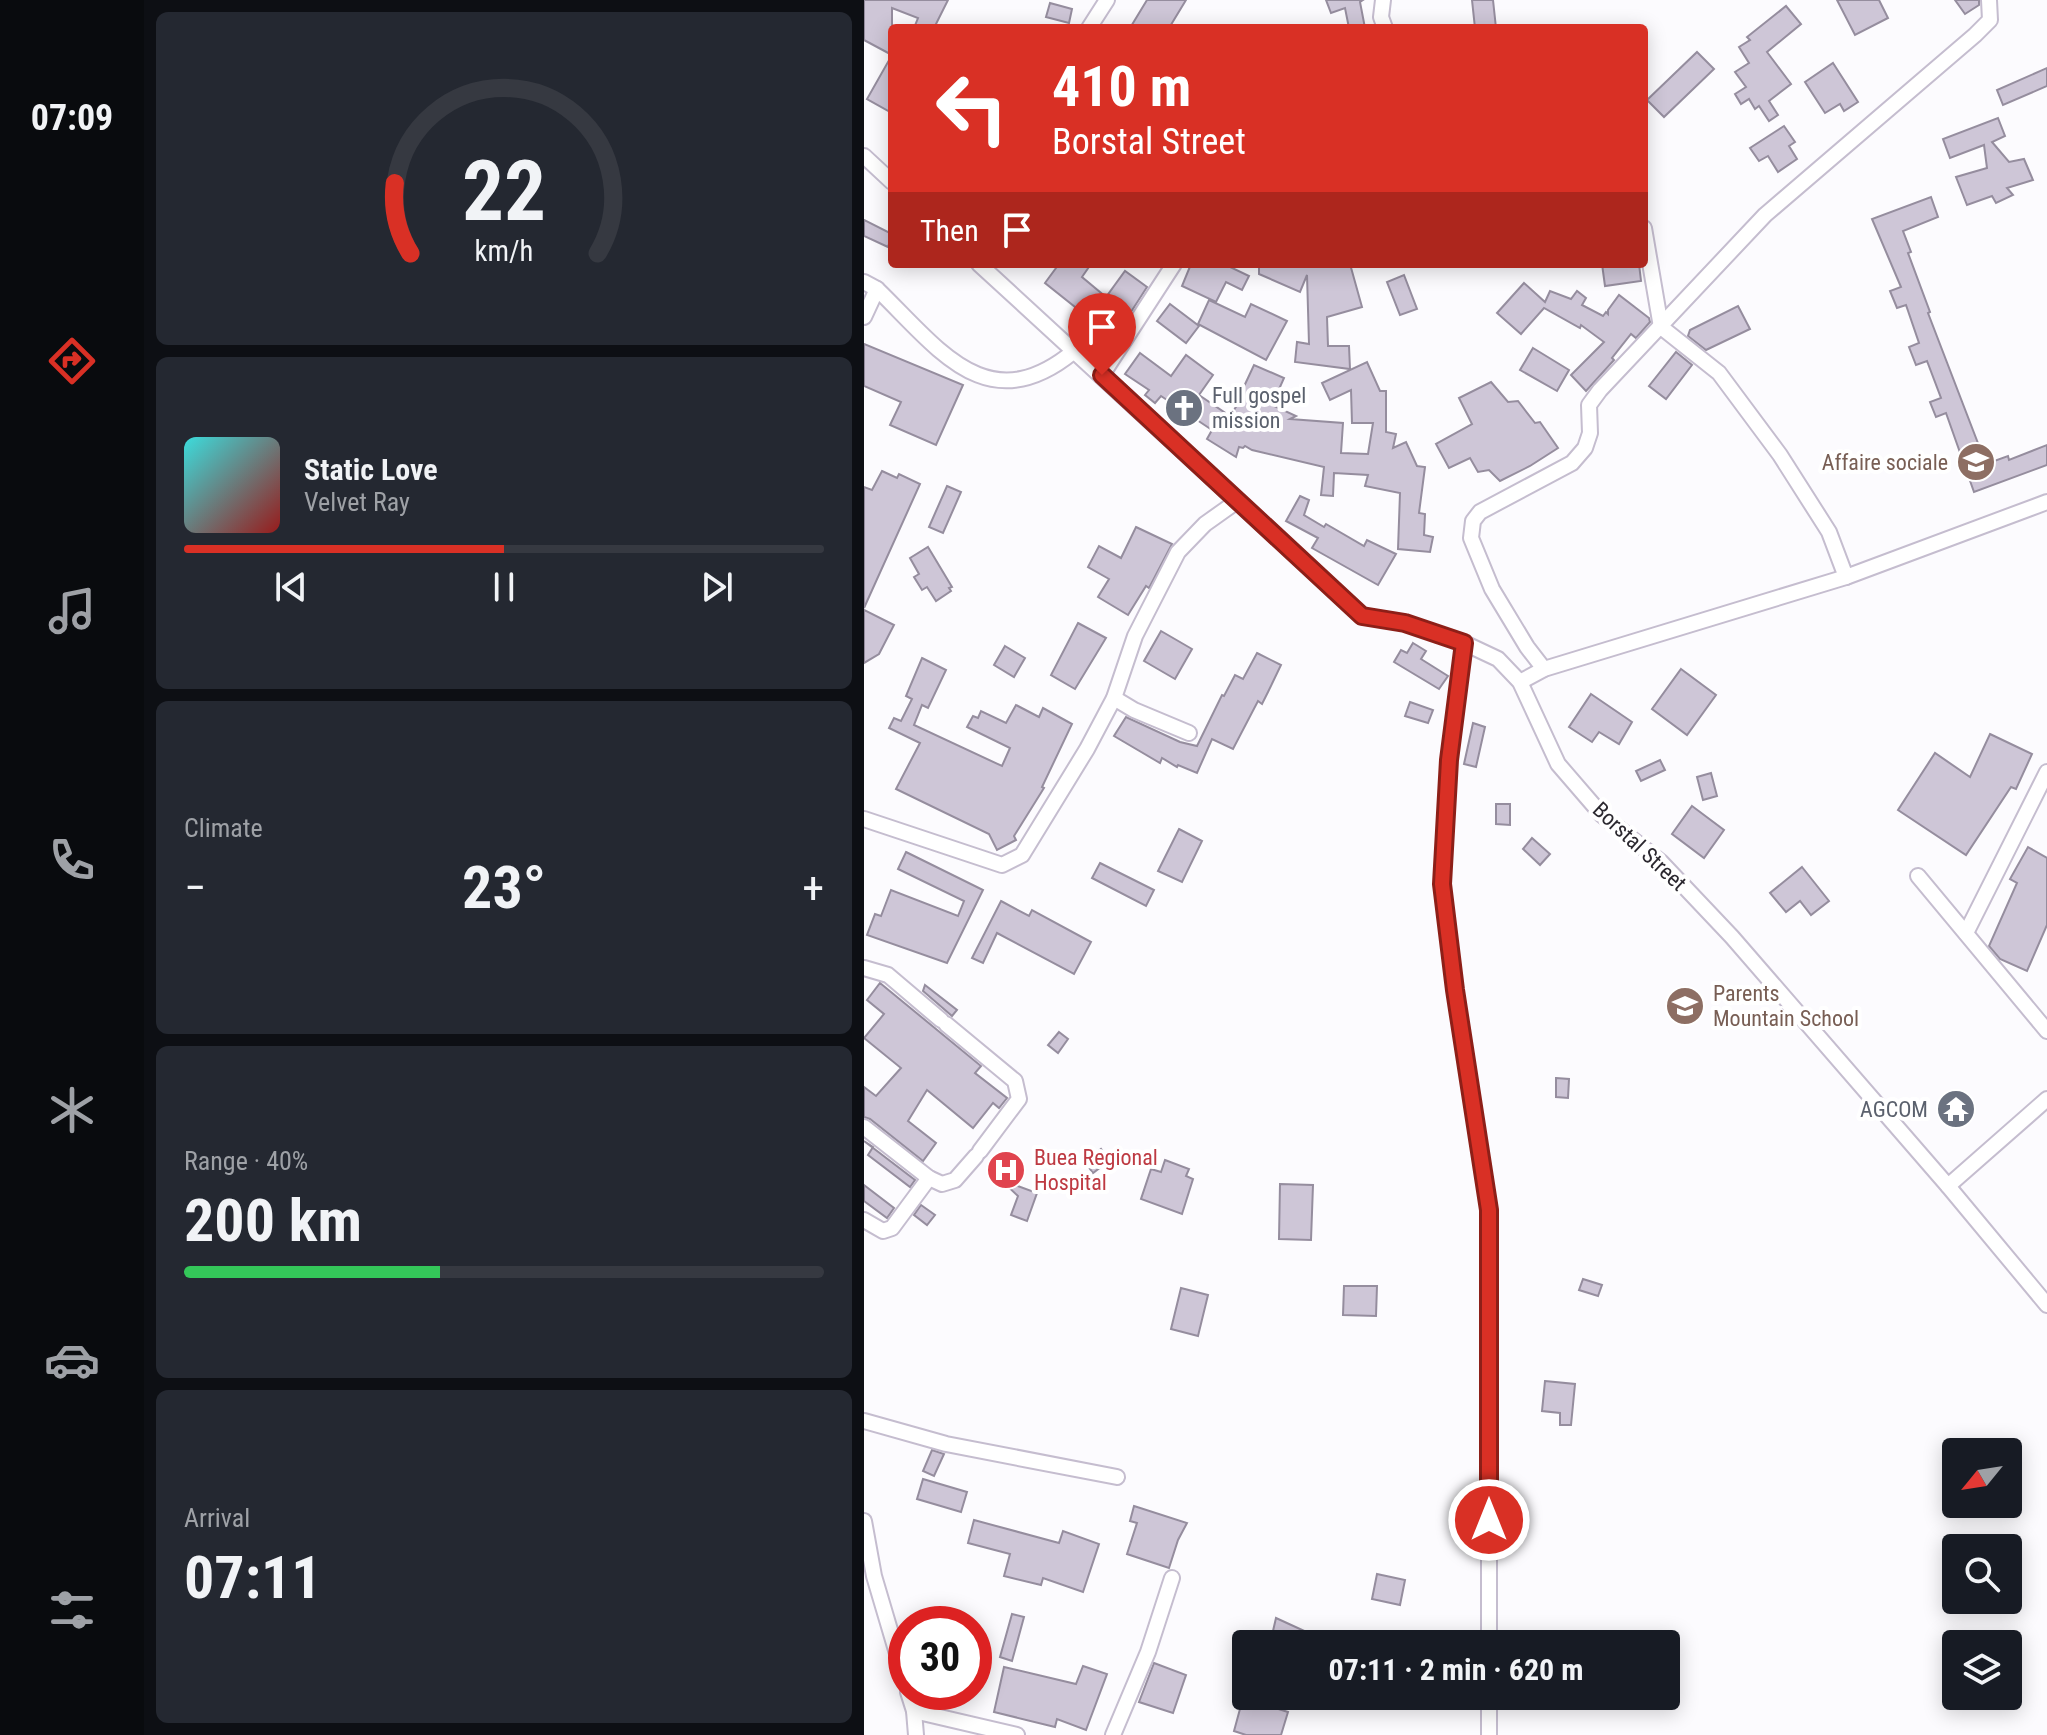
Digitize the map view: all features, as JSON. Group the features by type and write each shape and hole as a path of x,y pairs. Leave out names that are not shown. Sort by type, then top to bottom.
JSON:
{"street":[{"path":"1092,24 1107,0"},
{"path":"1383,0 1384,24"},
{"path":"1544,669 1492,589 1471,538 1473,521 1480,512 1572,463 1585,448 1590,433 1589,405 1600,390 1765,215 1990,20 1989,0"},
{"path":"864,156 888,178"},
{"path":"1648,251 1661,327 1719,373 1780,455 1829,532 1846,577"},
{"name":"Borstal Street","path":"983,268 1362,616 1405,623 1464,643 1498,659 1520,682 1558,764 1602,815 1661,862 1732,937 2047,1305"},
{"path":"1102,375 1171,268"},
{"path":"871,285 947,359 981,377 1023,381 1052,369 1073,352"},
{"path":"864,317 871,285"},
{"path":"864,819 1002,865 1022,855 1087,749 1114,698 1135,636 1178,552 1205,524 1236,502"},
{"path":"1520,682 1544,669 1846,577 2047,502"},
{"path":"1464,643 1449,760 1442,884 1489,1210 1489,1630"},
{"path":"1114,698 1134,710 1189,733"},
{"path":"1966,933 2047,772"},
{"path":"1918,876 2047,1031"},
{"path":"864,968 888,975 1015,1081 1019,1090 1019,1099 978,1153 955,1180 942,1184 929,1178 864,1127"},
{"path":"1948,1186 2047,1099"},
{"path":"864,1220 883,1231 892,1228 929,1178"},
{"path":"864,1421 946,1444 1117,1477"},
{"path":"864,1521 874,1576 888,1623"},
{"path":"1113,1735 1148,1652 1172,1578"},
{"path":"1489,1710 1489,1735"},
{"path":"916,1735 914,1711 1017,1735"}],"building":[{"path":"864,0 948,0 936,24 916,24 918,18 892,8 892,24 888,24 888,53 864,40"},
{"path":"1147,0 1186,0 1171,24 1132,24"},
{"path":"1326,0 1363,0 1360,2 1364,24 1348,24 1345,8 1331,13"},
{"path":"1472,0 1493,0 1496,24 1475,24"},
{"path":"1837,0 1879,0 1888,18 1855,35"},
{"path":"1955,0 1979,0 1979,5 1965,14"},
{"path":"1050,3 1072,9 1069,23 1046,17"},
{"path":"1786,6 1801,24 1767,52 1791,84 1769,101 1778,115 1769,121 1759,106 1755,109 1749,99 1741,104 1735,94 1746,87 1735,72 1749,63 1739,47"},
{"path":"1697,52 1714,69 1664,117 1648,99"},
{"path":"888,62 888,111 867,99"},
{"path":"1833,63 1858,102 1844,111 1840,104 1825,113 1805,82"},
{"path":"2047,68 2047,86 2003,105 1997,90"},
{"path":"1998,118 2005,136 1992,142 2009,162 2024,159 2033,180 2007,188 2013,195 1996,203 1992,196 1967,205 1956,177 1987,168 1984,145 1950,158 1943,139"},
{"path":"1784,126 1795,142 1789,146 1797,159 1778,172 1768,156 1759,161 1750,148"},
{"path":"1931,197 1938,217 1903,231 1928,313 1986,464 2008,456 2009,460 2047,445 2047,465 1974,492 1946,413 1936,417 1930,402 1941,398 1927,361 1916,365 1909,347 1919,343 1906,305 1897,308 1890,291 1901,287 1872,219"},
{"path":"864,220 888,232 888,247 864,236"},
{"path":"1056,268 1088,268 1082,277 1106,297 1125,271 1147,287 1111,343 1086,324 1090,319 1045,283"},
{"path":"1189,268 1232,268 1249,276 1242,290 1226,282 1216,302 1182,286"},
{"path":"1259,268 1351,268 1362,307 1327,317 1328,346 1349,346 1350,369 1295,362 1297,342 1309,344 1307,275 1300,292 1259,274"},
{"path":"1603,268 1639,268 1641,281 1605,286"},
{"path":"1404,275 1417,309 1400,315 1387,282"},
{"path":"1524,283 1545,302 1550,291 1571,299 1577,291 1586,298 1582,305 1603,316 1606,312 1608,314 1619,295 1650,322 1636,338 1631,334 1612,358 1614,360 1586,391 1571,375 1604,342 1581,325 1580,328 1544,308 1521,334 1497,313"},
{"path":"1209,300 1245,317 1251,304 1287,321 1266,360 1198,324"},
{"path":"1170,304 1199,326 1186,343 1157,321"},
{"path":"1738,306 1750,329 1706,350 1688,336 1690,330"},
{"path":"864,344 963,385 936,445 890,425 901,402 864,386"},
{"path":"1533,348 1569,370 1557,391 1520,370"},
{"path":"1676,352 1692,365 1666,399 1649,386"},
{"path":"1140,353 1171,376 1186,355 1213,375 1199,395 1230,416 1243,396 1240,395 1254,365 1284,378 1272,405 1296,416 1290,419 1343,423 1341,453 1368,454 1373,423 1352,423 1351,390 1330,400 1322,383 1367,362 1380,391 1386,391 1386,432 1396,434 1393,448 1406,442 1417,466 1425,467 1419,513 1425,514 1424,535 1433,537 1430,552 1398,549 1400,493 1365,486 1368,475 1334,473 1333,496 1321,495 1324,467 1245,446 1239,447 1236,457 1207,439 1212,430 1161,396 1155,403 1145,395 1149,390 1125,374"},
{"path":"1491,382 1508,402 1518,401 1535,423 1540,422 1558,448 1500,481 1489,470 1478,472 1470,458 1449,468 1436,444 1472,424 1459,398"},
{"path":"882,471 897,478 899,474 920,484 864,608 864,487 872,490"},
{"path":"947,486 961,492 943,533 929,527"},
{"path":"1300,496 1309,500 1304,515 1364,546 1367,540 1396,554 1378,585 1312,548 1318,538 1286,521"},
{"path":"1136,527 1172,544 1149,588 1146,586 1128,615 1098,597 1109,579 1088,567 1099,546 1121,558"},
{"path":"928,547 952,587 936,601 927,587 922,590 914,577 919,574 910,558"},
{"path":"864,610 894,625 879,654 864,663"},
{"path":"1078,623 1106,638 1075,689 1051,675"},
{"path":"1161,631 1192,649 1175,679 1144,661"},
{"path":"1413,643 1426,651 1421,659 1448,676 1439,689 1394,662 1401,650 1407,653"},
{"path":"1005,646 1025,658 1014,677 994,665"},
{"path":"1257,653 1281,665 1262,704 1258,701 1233,749 1212,739 1197,773 1162,758 1160,763 1114,736 1126,717 1180,742 1197,746 1222,695 1235,675 1243,679"},
{"path":"922,658 946,670 928,708 922,705 914,725 1002,766 1010,748 967,727 973,716 978,718 981,711 1006,723 1016,705 1039,717 1043,708 1072,724 1044,788 1014,836 1016,840 997,850 989,834 896,789 920,743 889,728 894,718 901,721 912,699 906,696"},
{"path":"1681,669 1716,695 1687,735 1652,709"},
{"path":"1591,694 1632,722 1619,744 1599,732 1592,742 1569,727"},
{"path":"1410,702 1433,710 1428,723 1405,716"},
{"path":"1473,723 1485,727 1476,767 1464,764"},
{"path":"1990,734 2032,754 2016,789 2011,787 1966,855 1898,810 1935,753 1970,777"},
{"path":"1660,760 1665,770 1641,781 1636,771"},
{"path":"1711,773 1717,796 1703,800 1697,777"},
{"path":"1496,804 1510,804 1510,825 1496,824"},
{"path":"1692,806 1724,830 1704,858 1672,834"},
{"path":"1179,829 1202,841 1182,882 1158,871"},
{"path":"1532,838 1550,854 1540,865 1523,849"},
{"path":"2028,847 2047,858 2047,925 2027,971 2000,959 1989,946 2017,883 2010,879"},
{"path":"906,852 983,890 947,963 867,935 875,914 881,916 891,890 958,916 964,901 898,869"},
{"path":"1100,863 1154,890 1146,906 1092,878"},
{"path":"1802,867 1829,901 1811,915 1800,901 1786,912 1770,893"},
{"path":"1001,901 1029,916 1032,910 1091,942 1074,974 997,933 983,963 972,958"},
{"path":"880,983 981,1066 975,1073 1007,1098 999,1108 993,1103 973,1128 927,1090 908,1121 936,1143 923,1161 864,1117 864,1087 876,1096 901,1068 864,1038 884,1014 867,1000"},
{"path":"925,985 957,1010 952,1016 923,991"},
{"path":"1059,1032 1068,1039 1058,1053 1048,1045"},
{"path":"1556,1078 1569,1079 1568,1098 1556,1097"},
{"path":"873,1148 915,1180 910,1187 868,1155"},
{"path":"1101,1149 1110,1160 1093,1173 1085,1162"},
{"path":"1165,1160 1189,1169 1186,1176 1193,1179 1182,1214 1141,1199 1151,1169 1161,1172"},
{"path":"1001,1180 1037,1193 1027,1221 1011,1215 1018,1196"},
{"path":"1280,1184 1313,1185 1311,1240 1279,1239"},
{"path":"864,1185 894,1208 887,1218 864,1201"},
{"path":"921,1205 935,1215 927,1225 914,1215"},
{"path":"1583,1279 1602,1285 1598,1296 1579,1290"},
{"path":"1344,1286 1377,1286 1376,1316 1343,1315"},
{"path":"1181,1288 1208,1295 1198,1336 1171,1329"},
{"path":"1545,1381 1575,1384 1571,1425 1560,1425 1560,1413 1542,1411"},
{"path":"932,1450 944,1454 934,1476 923,1471"},
{"path":"923,1479 967,1492 961,1512 917,1499"},
{"path":"1134,1506 1187,1523 1169,1568 1127,1554 1137,1523 1130,1521"},
{"path":"974,1520 1059,1543 1063,1531 1099,1544 1083,1592 1043,1578 1041,1585 1004,1576 1010,1554 968,1543"},
{"path":"1377,1574 1405,1580 1400,1605 1372,1599"},
{"path":"1012,1614 1024,1617 1012,1661 1000,1657"},
{"path":"1276,1618 1302,1630 1273,1630"},
{"path":"1154,1663 1186,1675 1173,1713 1139,1702"},
{"path":"1083,1666 1107,1674 1086,1730 1057,1719 1055,1727 994,1712 1004,1667 1076,1684"},
{"path":"1240,1710 1288,1712 1281,1735 1246,1735 1234,1731"}],"place":[{"name":"Full gospel mission","path":"1184,408"},
{"name":"Affaire sociale","path":"1976,462"},
{"name":"Parents Mountain School","path":"1685,1006"},
{"name":"AGCOM","path":"1956,1109"},
{"name":"Buea Regional Hospital","path":"1006,1170"}],"route":[{"path":"1102,375 1362,616 1405,623 1464,643 1449,760 1442,884 1489,1210 1489,1520"}]}
